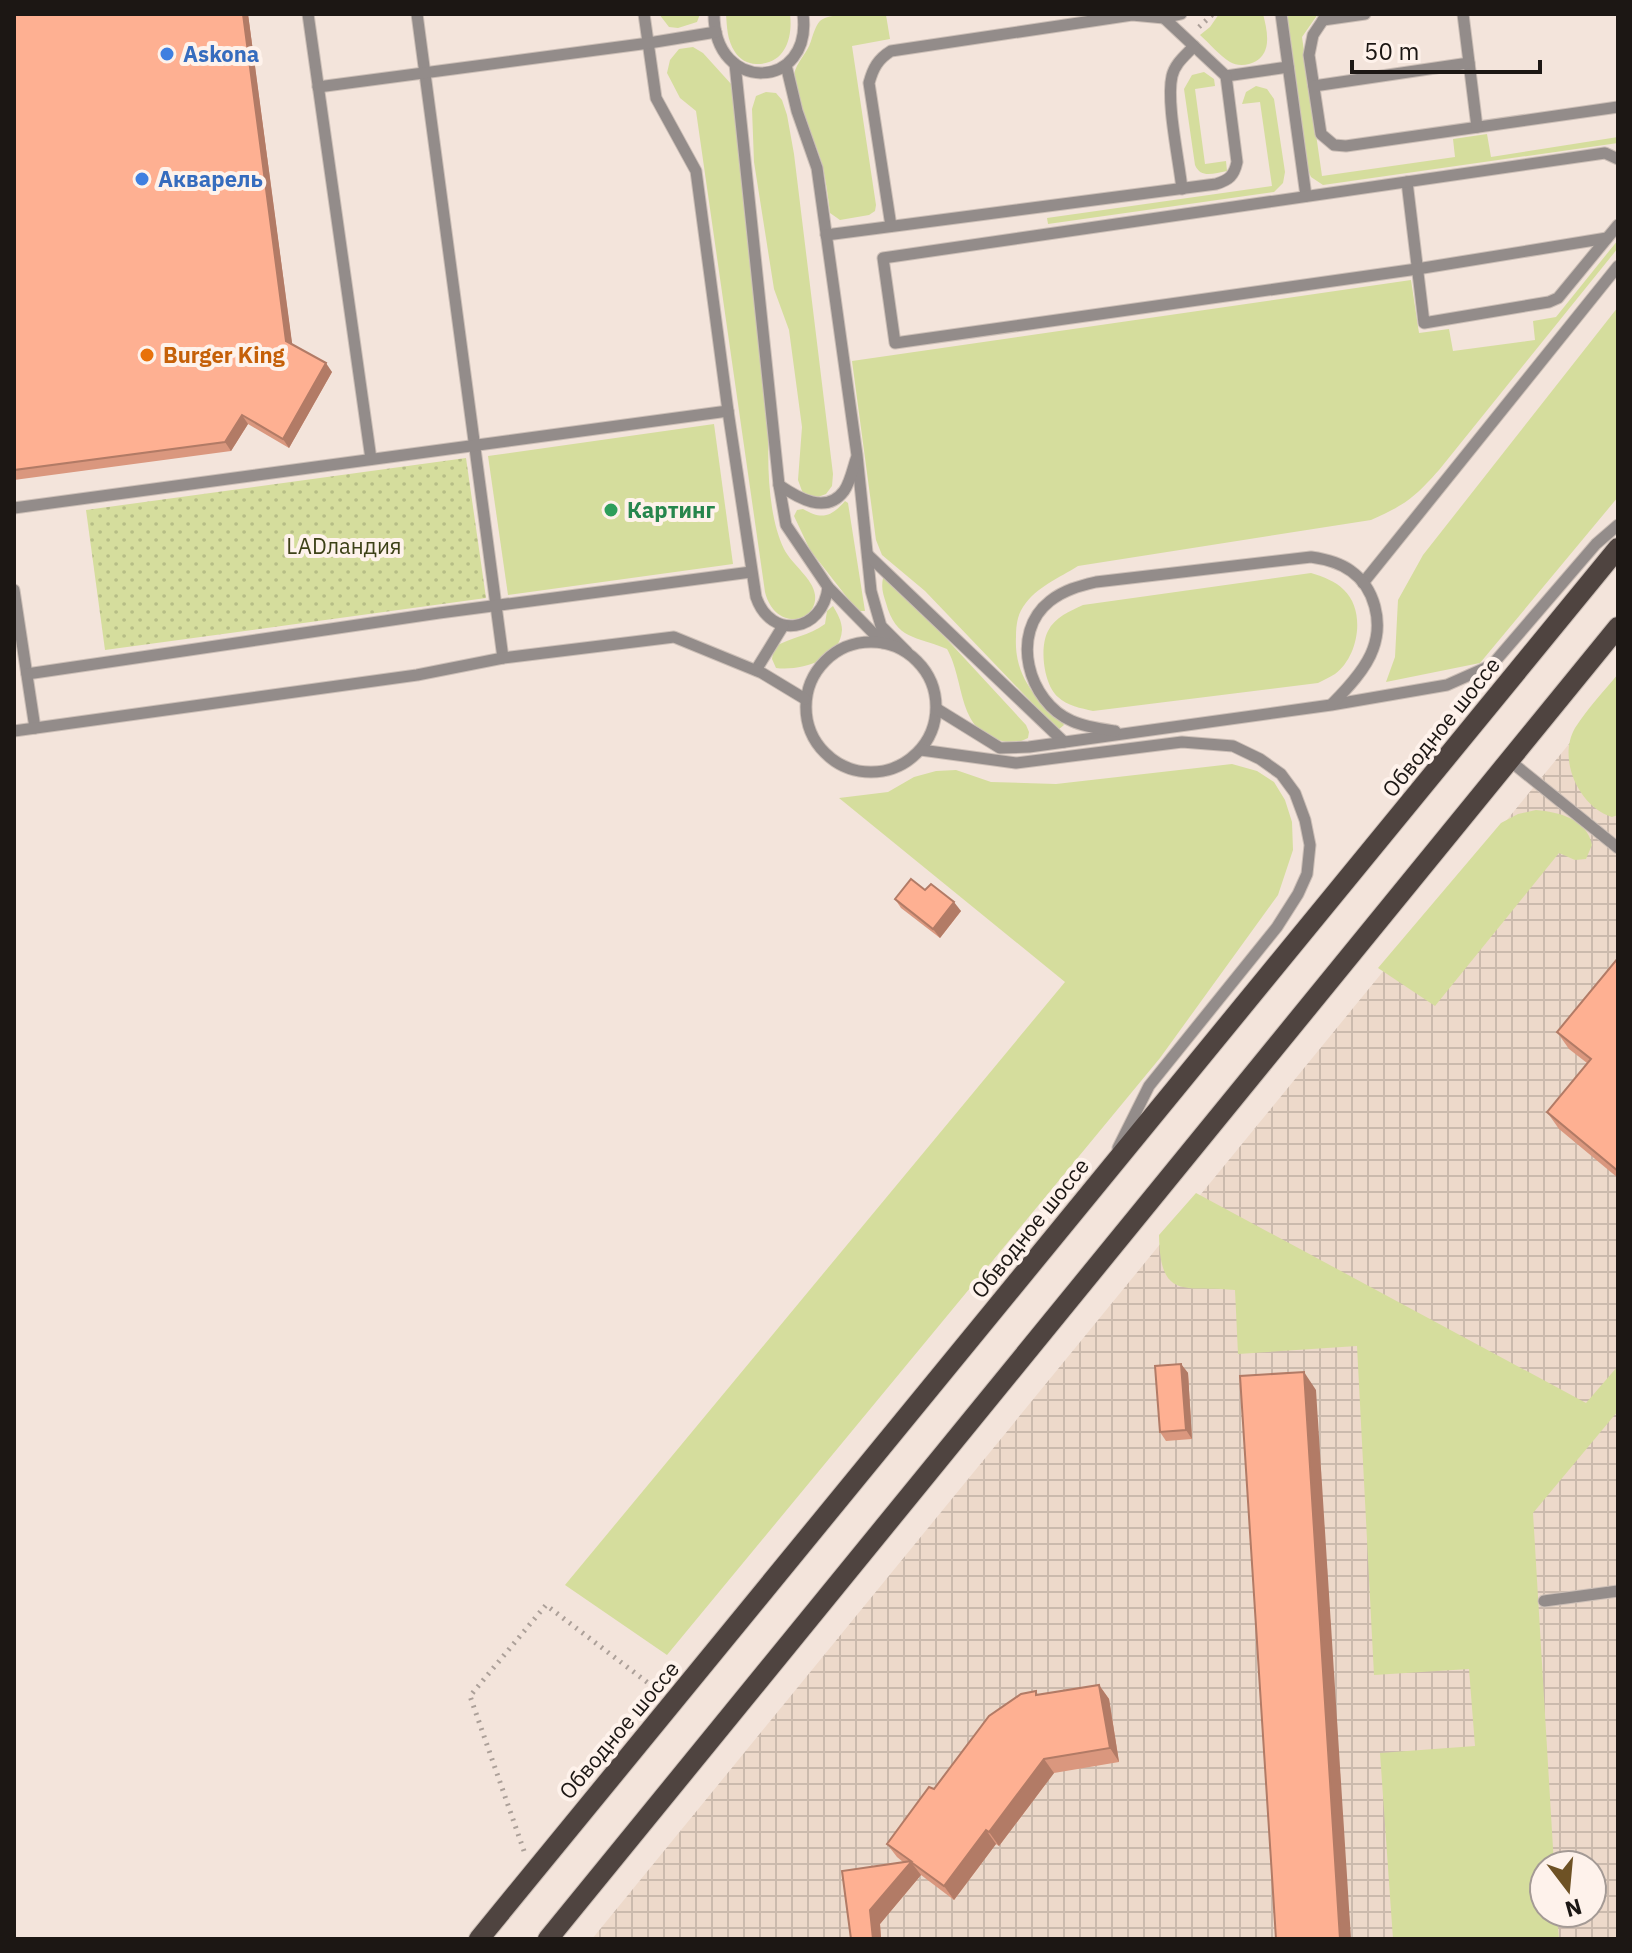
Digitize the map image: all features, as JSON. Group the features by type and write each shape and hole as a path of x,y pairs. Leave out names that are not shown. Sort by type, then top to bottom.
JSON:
{"main road":[{"name":"Обводное шоссе","path":"479,1939 1618,548"},
{"path":"548,1939 1618,627"}],"lane":[{"path":"308,14 371,459"},
{"path":"417,14 503,658"},
{"path":"644,14 656,98 696,171 751,572 760,607 767,618 783,626 804,623 819,615 826,602 828,587"},
{"path":"714,14 720,50 735,64 752,73 769,72 786,65 800,49 805,30 804,14"},
{"path":"891,226 869,83 881,57 891,51 1132,15 1164,18 1181,14"},
{"path":"1281,14 1306,196"},
{"path":"1365,14 1325,17 1310,44 1321,134 1334,145 1346,146 1618,107"},
{"path":"1463,14 1477,127"},
{"path":"826,235 1182,189 1228,180 1235,173 1237,162 1226,76 1164,18"},
{"path":"318,87 716,32"},
{"path":"1182,189 1171,84 1177,64 1194,46"},
{"path":"1314,86 1469,63"},
{"path":"735,64 779,485 786,525 828,587 883,643"},
{"path":"786,65 797,111 817,168 857,455 871,591 881,626 923,667 934,687 937,709 932,731 921,750 905,763 885,771 865,772 844,767 826,756 813,739 806,720 805,699 811,680 822,663 836,651 853,643 872,641 907,652"},
{"path":"1226,76 1288,67"},
{"path":"1607,238 1417,269 895,343 883,258 1605,153 1618,159"},
{"path":"1407,182 1424,323 1539,305 1558,298 1618,225"},
{"path":"1363,583 1618,266"},
{"path":"14,508 728,411"},
{"path":"779,485 798,499 813,503 827,502 844,491 857,455"},
{"path":"937,709 1000,748 1029,747 1331,705 1447,685 1492,665 1596,544 1618,525"},
{"path":"868,555 1064,742"},
{"path":"1128,733 1070,721 1049,705 1037,689 1027,660 1033,621 1048,602 1071,587 1311,557 1332,561 1352,571 1363,583 1375,607 1378,629 1373,651 1347,689 1331,705"},
{"path":"27,674 751,572"},
{"path":"14,590 35,728"},
{"path":"756,670 783,626"},
{"path":"14,731 417,675 503,658 674,637 756,670 805,699"},
{"path":"921,750 1016,763 1182,742 1233,746 1281,774 1295,793 1310,845 1307,874 1298,894 1277,927 1149,1086 1104,1176"},
{"path":"1510,761 1618,848"},
{"path":"1544,1601 1618,1591"}],"path":[{"path":"1195,31 1213,14"},
{"path":"532,1873 470,1696 479,1685 546,1605 673,1702"}],"shaded area":[{"path":"1618,684 1618,1939 592,1939"}],"green space":[{"path":"659,14 700,14 697,22 678,28 669,27"},
{"path":"726,14 790,14 790,32 785,48 774,60 766,63 744,61 730,43"},
{"path":"845,14 888,14 890,39 852,46 876,205 875,211 869,215 840,220 830,213 822,164 796,96 794,75 818,23 825,18"},
{"path":"1219,14 1263,14 1267,44 1257,61 1234,64 1200,35"},
{"path":"1289,14 1318,14 1302,37 1322,176 1455,157 1453,139 1487,134 1491,157 1618,137 1618,143 1323,185 1311,177 1307,168 1287,18"},
{"path":"693,47 703,53 732,85 769,428 772,506 784,549 810,583 815,595 810,612 795,619 777,613 765,592 696,111 680,98 667,73 670,60 679,49"},
{"path":"1204,72 1214,79 1215,86 1195,89 1205,164 1226,161 1227,171 1208,174 1195,165 1184,89 1192,75"},
{"path":"1256,86 1267,89 1274,99 1285,172 1283,183 1274,192 1048,224 1047,218 1272,186 1260,102 1242,104 1246,92"},
{"path":"766,92 776,93 782,100 794,154 833,474 832,486 826,494 818,497 808,497 798,480 802,427 789,330 774,289 754,162 752,109 756,96"},
{"path":"1618,240 1618,248 1439,470 1401,505 1371,520 1078,566 1034,594 1018,618 1016,651 1028,685 1064,725 1058,730 925,591 882,555 876,540 852,361 1411,280 1419,333 1449,329 1453,351 1535,340 1533,321 1556,317"},
{"path":"1618,307 1618,497 1480,663 1386,682 1395,657 1398,600 1423,555"},
{"name":"Картинг","path":"714,424 733,564 508,595 488,456"},
{"name":"LADландия","path":"466,458 486,598 105,650 86,510"},
{"path":"845,501 848,503 865,611 859,611 853,605 810,550 794,516 797,510 803,509 816,515 826,515"},
{"path":"1311,573 1344,590 1351,599 1357,621 1350,656 1335,674 1318,683 1093,711 1066,703 1049,684 1044,656 1048,631 1059,618 1083,605"},
{"path":"887,577 1026,725 1028,738 1013,742 998,740 975,725 947,649 909,635 895,624 883,591 883,578"},
{"path":"833,606 842,630 840,641 834,649 817,662 796,668 776,668 772,659 774,647 825,624 827,611"},
{"path":"1618,674 1618,815 1612,817 1600,812 1581,793 1570,767 1569,754 1575,728"},
{"path":"1232,764 1257,771 1274,782 1285,800 1292,822 1293,850 1278,895 1160,1058 667,1655 565,1585 1065,982 839,798 888,792 914,777 936,771 956,770 991,782 1056,784"},
{"path":"1536,810 1563,815 1578,823 1592,845 1586,859 1575,860 1559,853 1435,1006 1378,968 1501,823 1518,814"},
{"path":"1196,1193 1586,1403 1618,1366 1618,1411 1533,1513 1553,1849 1528,1849 1528,1929 1558,1929 1559,1939 1393,1939 1380,1753 1475,1746 1469,1669 1374,1675 1357,1346 1238,1354 1235,1290 1189,1288 1170,1281 1164,1271 1159,1235"}],"building":[{"name":"Акварель","path":"14,14 243,14 286,341 326,363 283,439 242,415 225,442 14,470"},
{"path":"911,879 925,890 931,884 954,902 933,929 895,899"},
{"path":"1618,958 1618,1171 1547,1112 1591,1059 1557,1032"},
{"path":"1181,1364 1186,1430 1160,1432 1155,1366"},
{"path":"1304,1372 1340,1939 1276,1939 1240,1376"},
{"path":"1099,1685 1110,1748 1044,1759 944,1886 911,1862 870,1910 873,1939 851,1939 842,1871 911,1861 887,1844 929,1787 934,1789 989,1716 1021,1694 1036,1691 1036,1695"}],"place":[{"name":"Askona","path":"167,54"},
{"name":"Акварель","path":"142,179"},
{"name":"Burger King","path":"147,355"},
{"name":"Картинг","path":"611,510"}]}
